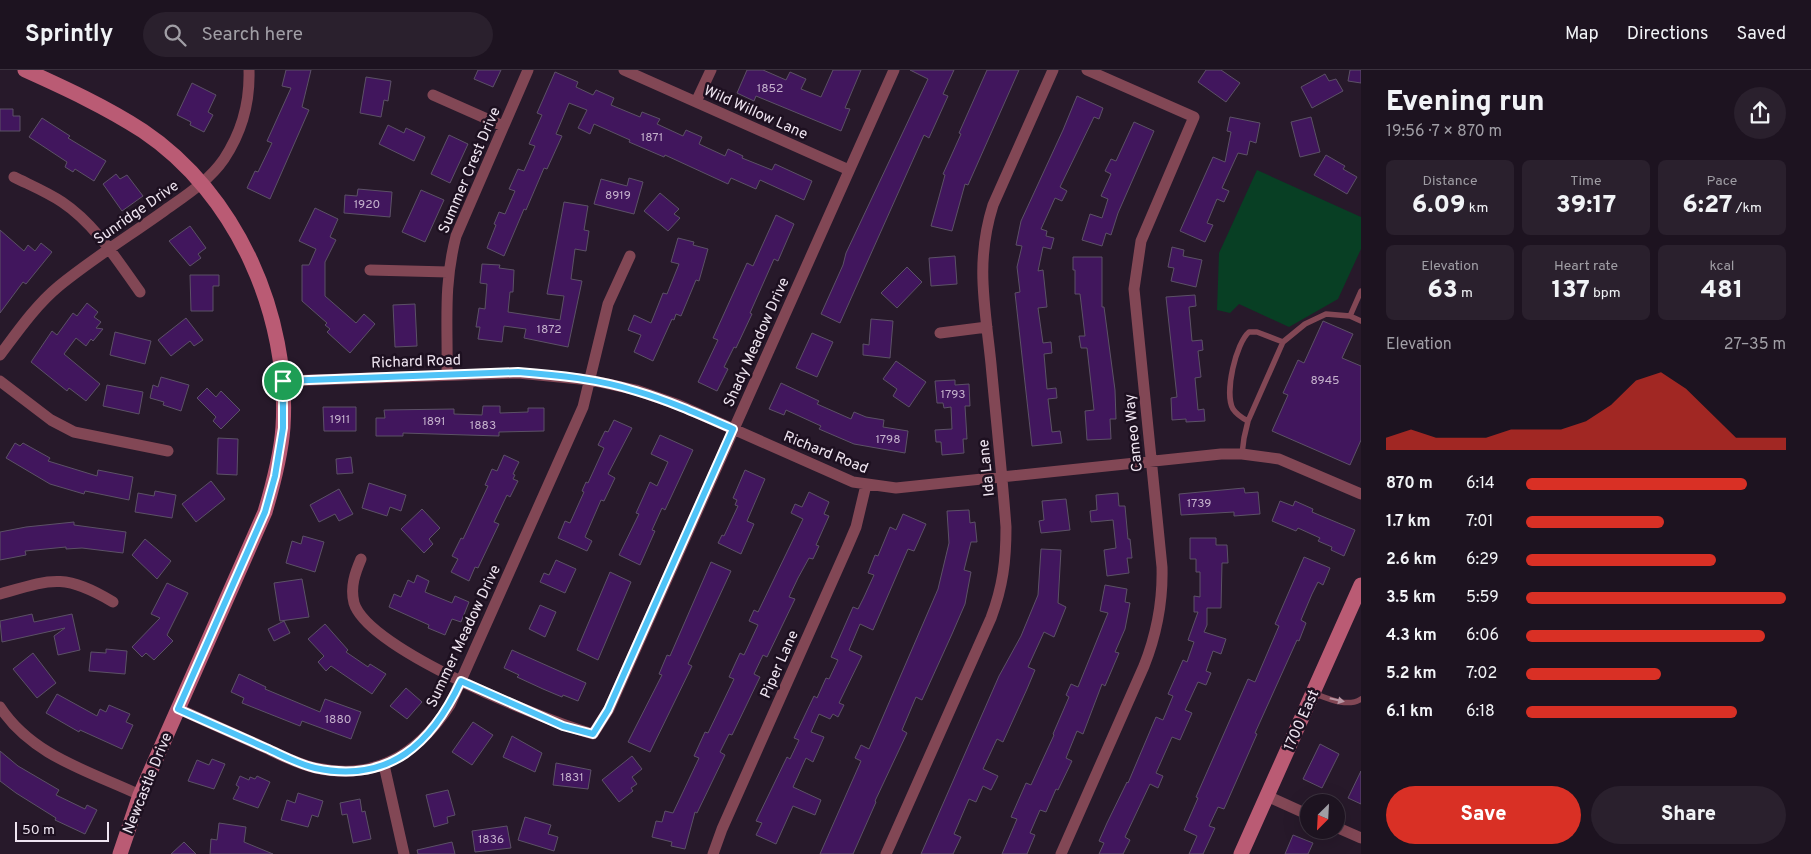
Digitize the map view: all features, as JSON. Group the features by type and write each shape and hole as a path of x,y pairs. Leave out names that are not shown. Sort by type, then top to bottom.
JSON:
{"street":[{"name":"Newcastle Drive","path":"25,70 101,107 144,132 186,168 201,184 230,223 258,278 277,338 283,381 283,428 275,476 265,512 140,795 120,854"},
{"name":"Sunridge Drive","path":"0,355 45,298 73,275 201,184 223,160 239,131 248,103 249,70"},
{"name":"Summer Crest Drive","path":"447,374 445,312 448,272 456,236 528,70"},
{"name":"Wild Willow Lane","path":"624,70 849,170"},
{"path":"696,102 711,70"},
{"name":"Shady Meadow Drive","path":"461,681 563,726 593,734 608,710 894,70"},
{"name":"Ida Lane","path":"886,854 991,618 1001,589 1006,559 1006,528 981,271 986,226 993,205 1053,70"},
{"name":"Cameo Way","path":"1061,854 1154,642 1159,618 1162,568 1134,289 1140,242 1194,117 1087,70"},
{"path":"433,95 503,126"},
{"path":"14,177 63,202 80,216 110,250 140,292"},
{"name":"Summer Meadow Drive","path":"178,709 314,768 339,771 364,771 399,758 419,743 437,725 461,681 583,407 608,304 630,256"},
{"path":"370,270 448,272"},
{"path":"940,333 987,327"},
{"name":"Richard Road","path":"283,381 518,372 590,380 636,390 670,402 836,475 866,485 896,488 1242,454 1279,460 1361,494"},
{"path":"0,381 51,420 74,432 168,451"},
{"name":"Piper Lane","path":"713,854 726,820 847,548 856,526 866,485"},
{"path":"361,559 353,579 354,603 363,618 403,650 461,681"},
{"path":"0,594 39,583 56,581 88,587 113,602"},
{"name":"1700 East","path":"1241,854 1361,585"},
{"path":"0,708 10,723 30,742 51,755 140,795"},
{"path":"384,765 404,854"},
{"path":"1267,796 1300,811"},
{"path":"1345,831 1361,838"}],"lane":[{"path":"1350,316 1361,291"},
{"path":"1242,454 1248,421 1283,342 1305,324 1326,314 1350,316 1361,321"},
{"path":"1248,421 1240,417 1232,408 1230,380 1243,338 1250,332 1257,332 1283,342"},
{"path":"1313,693 1341,703 1358,702 1361,700"}],"green space":[{"path":"1257,170 1361,217 1361,249 1338,299 1289,327 1239,304 1230,313 1217,310 1219,253"}],"building":[{"path":"286,70 311,70 302,107 309,110 270,199 247,188 255,171 258,172 272,143 267,141 291,88 282,86"},
{"path":"478,70 501,70 493,87 474,79"},
{"path":"747,70 763,70 786,80 790,72 806,79 801,89 821,97 833,70 861,70 845,108 850,109 841,131 756,96 754,101 737,93"},
{"path":"910,70 954,70 943,94 948,96 929,138 924,135 840,323 821,314 843,265 846,253 928,79"},
{"path":"987,70 1019,70 968,185 965,184 952,231 931,226 945,175 943,174"},
{"path":"1206,70 1221,70 1240,83 1226,102 1198,82"},
{"path":"1350,70 1361,70 1361,83 1348,81"},
{"path":"555,72 578,82 576,87 593,95 596,90 614,98 611,105 640,117 642,112 660,119 657,124 683,136 686,130 702,137 699,144 725,156 728,149 743,156 742,158 772,170 775,164 812,181 804,200 760,180 756,189 731,178 728,184 665,155 664,157 629,142 630,140 594,124 590,134 578,128 587,110 569,103 556,134 562,136 547,169 544,168 526,210 524,209 504,256 487,248 499,212 505,214 515,191 509,189 518,169 524,171 535,146 529,144 542,115 537,113"},
{"path":"1325,74 1329,81 1336,79 1343,91 1312,108 1301,87"},
{"path":"366,77 391,81 388,101 384,100 381,117 360,113"},
{"path":"192,83 216,95 208,112 213,115 204,132 190,125 191,122 177,115"},
{"path":"1077,96 1103,108 1099,119 1094,117 1060,187 1067,191 1062,201 1055,198 1041,229 1047,231 1046,236 1054,238 1051,249 1043,247 1038,271 1043,270 1047,307 1038,308 1043,343 1051,342 1052,353 1044,354 1047,389 1056,388 1057,398 1048,399 1052,432 1060,431 1062,443 1032,446 1015,293 1020,292 1017,267 1022,246 1016,245 1021,221"},
{"path":"0,109 13,109 13,116 20,116 20,131 0,131"},
{"path":"1230,117 1260,123 1256,143 1250,141 1247,155 1238,153 1222,188 1229,191 1224,202 1217,199 1207,223 1213,225 1205,242 1180,231 1213,157 1225,162 1231,132 1227,131"},
{"path":"1311,117 1320,152 1300,157 1291,122"},
{"path":"42,118 70,136 68,138 106,161 94,181 75,169 73,172 65,167 67,162 29,137"},
{"path":"1134,122 1154,131 1118,213 1111,235 1106,233 1102,246 1082,240 1090,214 1102,218 1108,199 1101,196 1111,174 1105,171 1111,159 1116,161"},
{"path":"388,125 404,133 406,128 425,137 414,161 379,144"},
{"path":"449,135 468,144 450,183 431,174"},
{"path":"1326,155 1345,166 1343,169 1357,177 1347,194 1314,175"},
{"path":"116,174 120,179 127,175 143,196 122,211 103,184"},
{"path":"629,178 643,182 634,214 594,204 601,179 627,186"},
{"path":"358,189 392,192 390,217 344,213 345,195 357,196"},
{"path":"421,190 444,200 425,242 402,232"},
{"path":"660,193 679,209 674,214 680,218 668,231 644,211"},
{"path":"564,202 588,206 584,230 589,231 586,251 575,249 571,279 582,281 568,347 524,338 526,329 504,326 502,342 478,339 480,327 476,327 479,308 485,309 487,284 480,283 482,264 500,265 499,268 514,270 513,292 510,292 508,312 560,320 564,296 547,294"},
{"path":"315,208 338,219 330,237 336,240 325,262 325,296 356,323 364,314 375,324 350,353 327,332 330,329 325,325 327,323 302,301 302,265 309,265 316,249 299,241"},
{"path":"776,215 794,224 778,261 774,259 750,313 752,314 736,348 734,347 724,367 728,369 717,391 698,382 718,340 713,338 747,263 753,266"},
{"path":"190,226 206,248 198,254 201,258 190,266 169,241"},
{"path":"0,230 24,251 28,245 35,251 41,243 52,252 26,284 23,282 0,313"},
{"path":"678,238 694,242 693,245 708,249 699,281 696,280 681,316 676,314 674,320 672,319 653,361 634,352 641,335 628,330 634,315 651,323 663,293 667,294 679,264 671,262"},
{"path":"1172,247 1184,250 1183,256 1202,260 1196,287 1171,281 1174,268 1168,267"},
{"path":"955,256 957,284 931,286 929,258"},
{"path":"1073,257 1102,257 1102,307 1104,307 1115,390 1116,419 1110,419 1111,439 1087,440 1085,411 1094,410 1087,348 1081,348 1079,336 1085,336 1080,294 1075,294"},
{"path":"907,267 922,282 897,308 881,293"},
{"path":"190,275 219,275 219,286 213,286 213,311 191,311"},
{"path":"1195,295 1196,306 1189,307 1192,341 1202,340 1203,350 1198,351 1201,377 1195,378 1198,410 1204,409 1205,421 1186,422 1186,419 1172,420 1171,398 1177,397 1166,297"},
{"path":"87,303 98,312 94,317 101,322 96,328 103,329 86,346 76,338 64,354 100,384 86,401 69,388 67,391 31,362 52,331 57,335 73,313 77,316"},
{"path":"415,304 417,346 395,347 393,305"},
{"path":"186,318 203,340 194,346 190,341 171,356 158,340"},
{"path":"871,319 893,321 890,358 863,355 863,344 869,345"},
{"path":"1323,321 1353,334 1342,358 1361,366 1361,440 1350,465 1272,431 1288,395 1283,393 1298,360 1304,363"},
{"path":"115,332 151,341 145,364 110,355"},
{"path":"812,333 833,342 817,377 796,368"},
{"path":"896,361 926,382 909,407 893,396 897,389 883,379"},
{"path":"161,377 189,385 181,411 163,405 164,402 150,398 153,385 158,387"},
{"path":"955,380 955,385 969,384 970,406 965,406 967,439 963,439 964,453 942,455 941,442 936,442 935,430 952,429 951,407 944,408 943,403 937,403 935,381"},
{"path":"781,383 819,401 817,404 851,419 854,412 866,417 884,420 883,427 908,431 905,453 854,444 819,429 821,426 786,410 784,415 769,409"},
{"path":"107,385 143,392 139,414 103,406"},
{"path":"207,388 216,397 221,391 240,410 221,429 213,421 216,417 197,398"},
{"path":"483,406 500,406 500,413 528,412 528,408 544,408 544,431 499,432 499,436 403,433 403,436 376,436 376,418 385,418 384,410 454,409 454,414 482,415"},
{"path":"323,407 356,407 356,431 324,431"},
{"path":"614,420 632,428 608,474 615,478 604,501 601,500 585,537 592,541 587,551 558,538 565,521 570,523 584,492 582,491 586,482 588,483 604,448 598,445 605,431 608,432"},
{"path":"660,435 693,450 665,510 662,508 652,530 655,531 640,565 619,555 639,514 636,513 650,482 657,486 668,462 651,454"},
{"path":"218,438 238,439 237,475 217,474"},
{"path":"15,443 20,446 23,443 50,458 48,461 97,476 98,470 133,477 129,500 85,491 84,494 50,484 6,458"},
{"path":"504,455 519,462 513,474 515,475 513,479 518,481 510,497 507,495 494,522 499,524 478,568 475,567 469,581 451,572 458,559 452,556 461,538 463,539 488,486 485,485 492,469 497,471"},
{"path":"351,457 353,473 337,474 336,459"},
{"path":"745,470 765,479 747,521 754,524 741,554 718,543 722,535 724,536 738,506 735,505 737,500 733,498"},
{"path":"211,481 225,499 196,522 182,504"},
{"path":"369,483 406,495 401,511 390,507 387,516 362,508"},
{"path":"1244,488 1245,493 1258,492 1260,514 1234,516 1234,512 1181,515 1179,494"},
{"path":"339,489 353,514 339,521 335,514 319,522 310,505"},
{"path":"155,491 176,495 172,518 135,512 138,493 154,496"},
{"path":"809,492 829,502 824,514 829,516 816,545 819,546 813,559 809,558 798,578 789,597 795,599 767,657 763,655 754,674 760,677 732,735 729,734 720,752 725,755 697,813 695,812 685,849 671,846 672,842 652,837 656,821 662,822 665,811 673,813 699,758 694,756 705,732 708,733 734,679 729,677 740,653 744,655 758,625 749,621 754,610 758,612 803,519 791,513 795,504 802,507"},
{"path":"1118,493 1119,506 1125,506 1132,558 1127,558 1129,573 1107,576 1104,550 1116,548 1113,520 1091,522 1090,511 1097,510 1096,495"},
{"path":"1066,499 1070,530 1041,533 1039,521 1044,520 1042,501"},
{"path":"1280,501 1293,506 1295,501 1313,509 1312,512 1355,530 1344,556 1331,550 1332,547 1318,541 1320,538 1298,528 1296,531 1272,521"},
{"path":"422,509 440,528 429,539 433,544 424,553 401,529"},
{"path":"969,510 970,523 975,522 977,542 971,542 964,570 971,572 965,604 922,700 916,697 902,730 907,733 875,801 853,854 820,854 861,761 855,758 861,745 869,749 938,589 949,543 947,511"},
{"path":"903,514 926,524 914,551 908,549 873,630 860,624 849,650 862,656 839,703 844,705 838,717 833,714 830,719 819,714 811,732 824,737 813,762 806,758 793,787 821,800 815,815 793,806 776,844 756,835 762,823 756,821 787,757 790,759 799,740 794,738 814,696 817,698 826,678 829,679 838,660 831,657 853,607 858,609 874,575 868,573 875,555 878,556 890,527 896,530"},
{"path":"74,522 74,525 126,532 123,553 82,548 66,549 66,547 25,551 26,555 0,560 0,532"},
{"path":"303,536 324,542 315,572 286,563 292,541 301,544"},
{"path":"1190,538 1216,538 1216,545 1227,545 1228,563 1222,563 1221,608 1207,608 1207,625 1204,632 1226,639 1221,654 1213,651 1206,671 1211,673 1206,685 1198,682 1185,710 1192,713 1180,740 1172,737 1156,773 1163,776 1158,788 1150,784 1125,837 1130,840 1123,854 1099,854 1104,843 1099,841 1107,823 1128,783 1156,717 1163,720 1173,696 1168,694 1183,660 1187,662 1194,642 1188,640 1198,612 1194,612 1194,596 1200,597 1200,572 1196,572 1196,559 1190,559"},
{"path":"145,539 171,561 157,579 132,555"},
{"path":"1041,549 1061,550 1058,603 1066,607 1054,637 1044,632 1028,667 1035,670 1027,689 1003,742 997,739 983,769 998,776 991,790 983,786 976,802 969,799 954,834 961,837 953,854 921,854 999,676 1021,636 1038,595"},
{"path":"1304,557 1330,568 1323,585 1318,582 1312,594 1301,620 1306,623 1299,641 1297,640 1255,733 1257,734 1224,809 1218,807 1209,826 1215,828 1203,854 1189,854 1197,836 1184,830 1198,798 1196,797 1248,679 1255,682 1279,626 1275,624"},
{"path":"556,560 576,569 565,593 540,582 544,573 549,575"},
{"path":"711,562 731,571 688,664 692,666 650,752 628,742 662,675 659,674 667,655 670,656"},
{"path":"610,572 631,582 598,660 577,650"},
{"path":"417,575 429,581 425,592 452,603 455,596 469,602 461,622 452,619 445,635 428,628 429,625 389,607 394,594 401,597 408,580 414,583"},
{"path":"302,579 309,617 280,621 274,583"},
{"path":"167,583 188,593 167,635 173,641 154,660 146,653 142,657 132,647 160,618 151,614"},
{"path":"1105,585 1127,589 1125,602 1130,603 1125,629 1115,652 1119,653 1105,686 1102,684 1083,734 1077,731 1066,758 1072,761 1058,790 1056,789 1046,812 1040,810 1030,833 1035,835 1027,854 1002,854 1017,819 1011,817 1026,783 1031,785 1054,735 1069,697 1066,695 1071,684 1078,687 1108,613 1100,611"},
{"path":"540,605 556,612 545,637 529,629"},
{"path":"32,614 34,622 72,614 80,650 58,655 54,636 65,628 2,642 0,621"},
{"path":"284,621 290,633 274,641 268,629"},
{"path":"325,624 348,650 346,652 368,667 370,664 386,674 372,694 331,666 326,671 318,662 324,656 308,639"},
{"path":"106,649 127,651 125,674 89,671 91,652 106,653"},
{"path":"512,650 586,683 578,701 543,689 517,677 519,675 504,668"},
{"path":"33,653 56,683 37,698 13,669"},
{"path":"239,674 266,687 265,689 320,712 325,699 361,712 351,739 302,721 300,726 242,703 244,698 231,692"},
{"path":"406,688 422,702 407,719 390,706"},
{"path":"57,694 97,716 100,709 106,712 109,705 130,714 126,722 133,725 122,749 80,730 79,732 46,713"},
{"path":"473,722 493,735 472,765 452,752"},
{"path":"512,736 542,753 535,772 503,757"},
{"path":"1320,744 1339,754 1322,788 1303,779"},
{"path":"0,751 18,766 59,790 56,795 85,809 87,805 97,810 85,834 55,820 56,818 0,781"},
{"path":"632,756 642,769 632,777 637,784 631,788 633,791 619,802 602,780"},
{"path":"212,759 225,764 214,789 188,781 197,760 209,765"},
{"path":"556,763 591,770 588,789 553,785"},
{"path":"1361,771 1361,804 1348,798"},
{"path":"240,776 249,780 250,777 255,779 257,776 270,782 258,808 233,799 239,787 236,785"},
{"path":"448,790 455,815 447,817 448,823 434,827 426,795"},
{"path":"298,793 323,801 318,817 312,815 308,827 281,820 287,800 295,803"},
{"path":"360,799 362,812 365,811 371,839 353,843 347,814 342,815 340,803"},
{"path":"525,817 551,825 548,834 558,837 554,851 518,840"},
{"path":"219,823 246,827 244,842 273,854 210,854 211,839 217,840"},
{"path":"507,826 511,848 475,852 472,831"},
{"path":"1293,835 1313,843 1308,854 1285,854"},
{"path":"184,842 196,854 171,854"},
{"path":"452,842 455,854 418,854 417,850"}],"route":[{"path":"518,372 555,375 636,390 679,405 733,429 608,710 593,734 563,726 461,681 437,725 419,743 399,758 364,771 339,771 314,768 178,709 265,512 275,476 283,428 283,381 518,372"}]}
